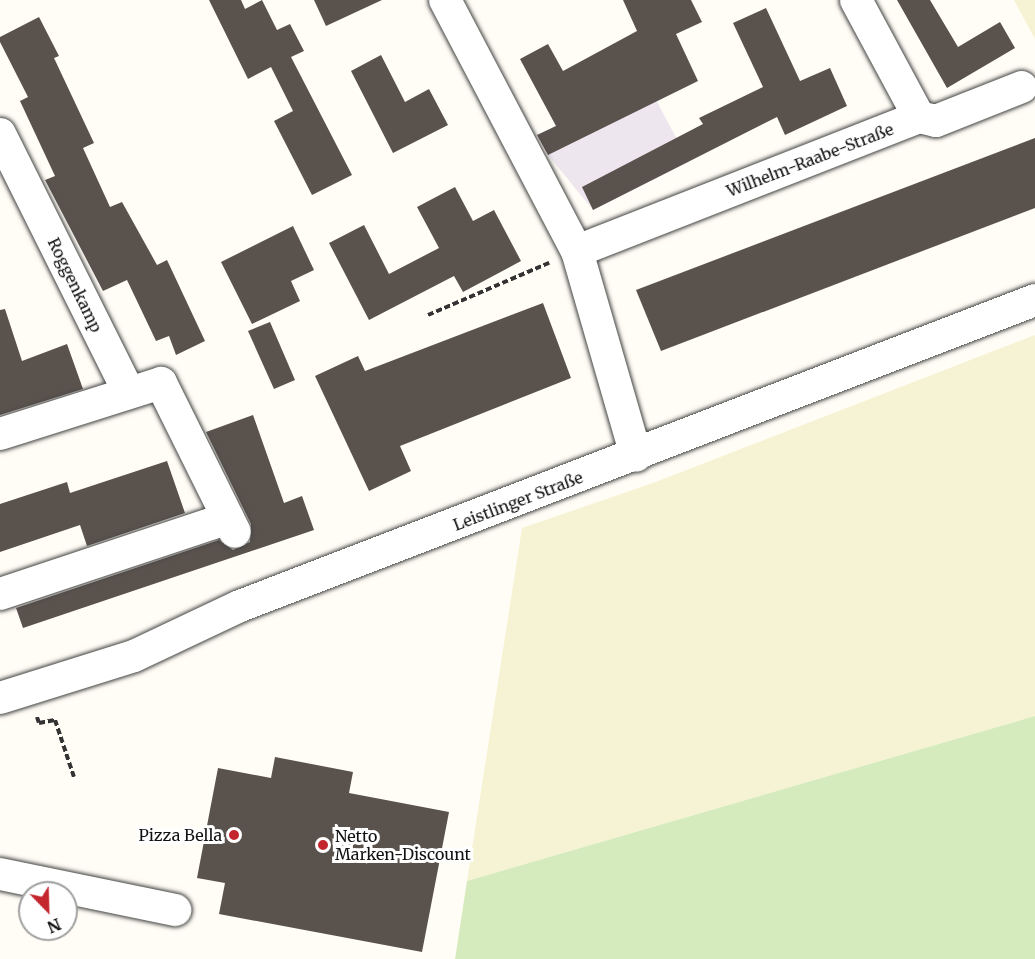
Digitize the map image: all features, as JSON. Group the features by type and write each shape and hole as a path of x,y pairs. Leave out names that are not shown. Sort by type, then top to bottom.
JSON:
{"street":[{"path":"445,0 577,251 636,456"},
{"path":"856,0 919,117 936,121 1022,87"},
{"name":"Wilhelm-Raabe-Straße","path":"577,251 919,117"},
{"name":"Roggenkamp","path":"0,134 129,393"},
{"name":"Leistlinger Straße","path":"0,698 134,656 240,606 636,456 1035,300"},
{"path":"0,434 161,383 231,525 0,594"},
{"path":"0,874 175,910"}],"path":[{"path":"428,315 577,251"},
{"path":"31,690 39,723 55,720 74,777"}],"shaded area":[{"path":"1014,0 1035,0 1035,39"},
{"path":"646,81 689,162 593,210 548,155 537,135"},
{"path":"1035,335 1035,716 467,881 522,528 653,483"}],"green space":[{"path":"1035,716 1035,959 455,959 467,881"}],"building":[{"path":"209,0 241,0 245,9 262,0 277,30 290,24 304,51 291,57 352,175 312,195 274,121 293,111 271,67 248,79"},
{"path":"314,0 382,0 326,26"},
{"path":"623,0 691,0 702,22 676,34 698,81 548,155 537,135 556,126 520,59 548,44 563,71 637,31"},
{"path":"897,0 930,0 958,47 1000,22 1015,48 947,88"},
{"path":"766,8 800,81 830,68 847,106 785,135 777,117 593,210 582,187 703,124 699,118 763,87 733,23"},
{"path":"39,17 59,56 54,58 94,143 83,148 110,207 122,202 157,265 167,260 205,341 176,355 169,336 156,341 127,280 103,291 45,180 55,176 20,101 28,97 0,42 0,37"},
{"path":"381,55 405,102 429,89 448,125 393,153 351,71"},
{"path":"1035,138 1035,208 661,351 636,290"},
{"path":"455,187 473,221 494,210 521,261 463,292 454,276 369,320 329,243 364,225 389,274 439,248 417,207"},
{"path":"293,226 314,270 291,281 300,301 252,324 221,262"},
{"path":"543,303 571,378 400,446 411,471 369,491 315,376 358,356 365,371"},
{"path":"5,309 22,361 67,344 83,389 0,415 0,310"},
{"path":"270,322 295,380 274,389 248,331"},
{"path":"253,415 284,503 302,496 314,530 23,628 16,608 219,540 233,550 250,542 251,524 206,432"},
{"path":"167,461 185,513 87,546 80,525 0,552 0,504 67,482 70,493"},
{"name":"Netto Marken-Discount","path":"275,757 353,772 349,793 449,812 422,952 219,914 225,883 197,878 218,768 271,778"}],"place":[{"name":"Pizza Bella","path":"234,835"},
{"name":"Netto Marken-Discount","path":"323,845"}]}
